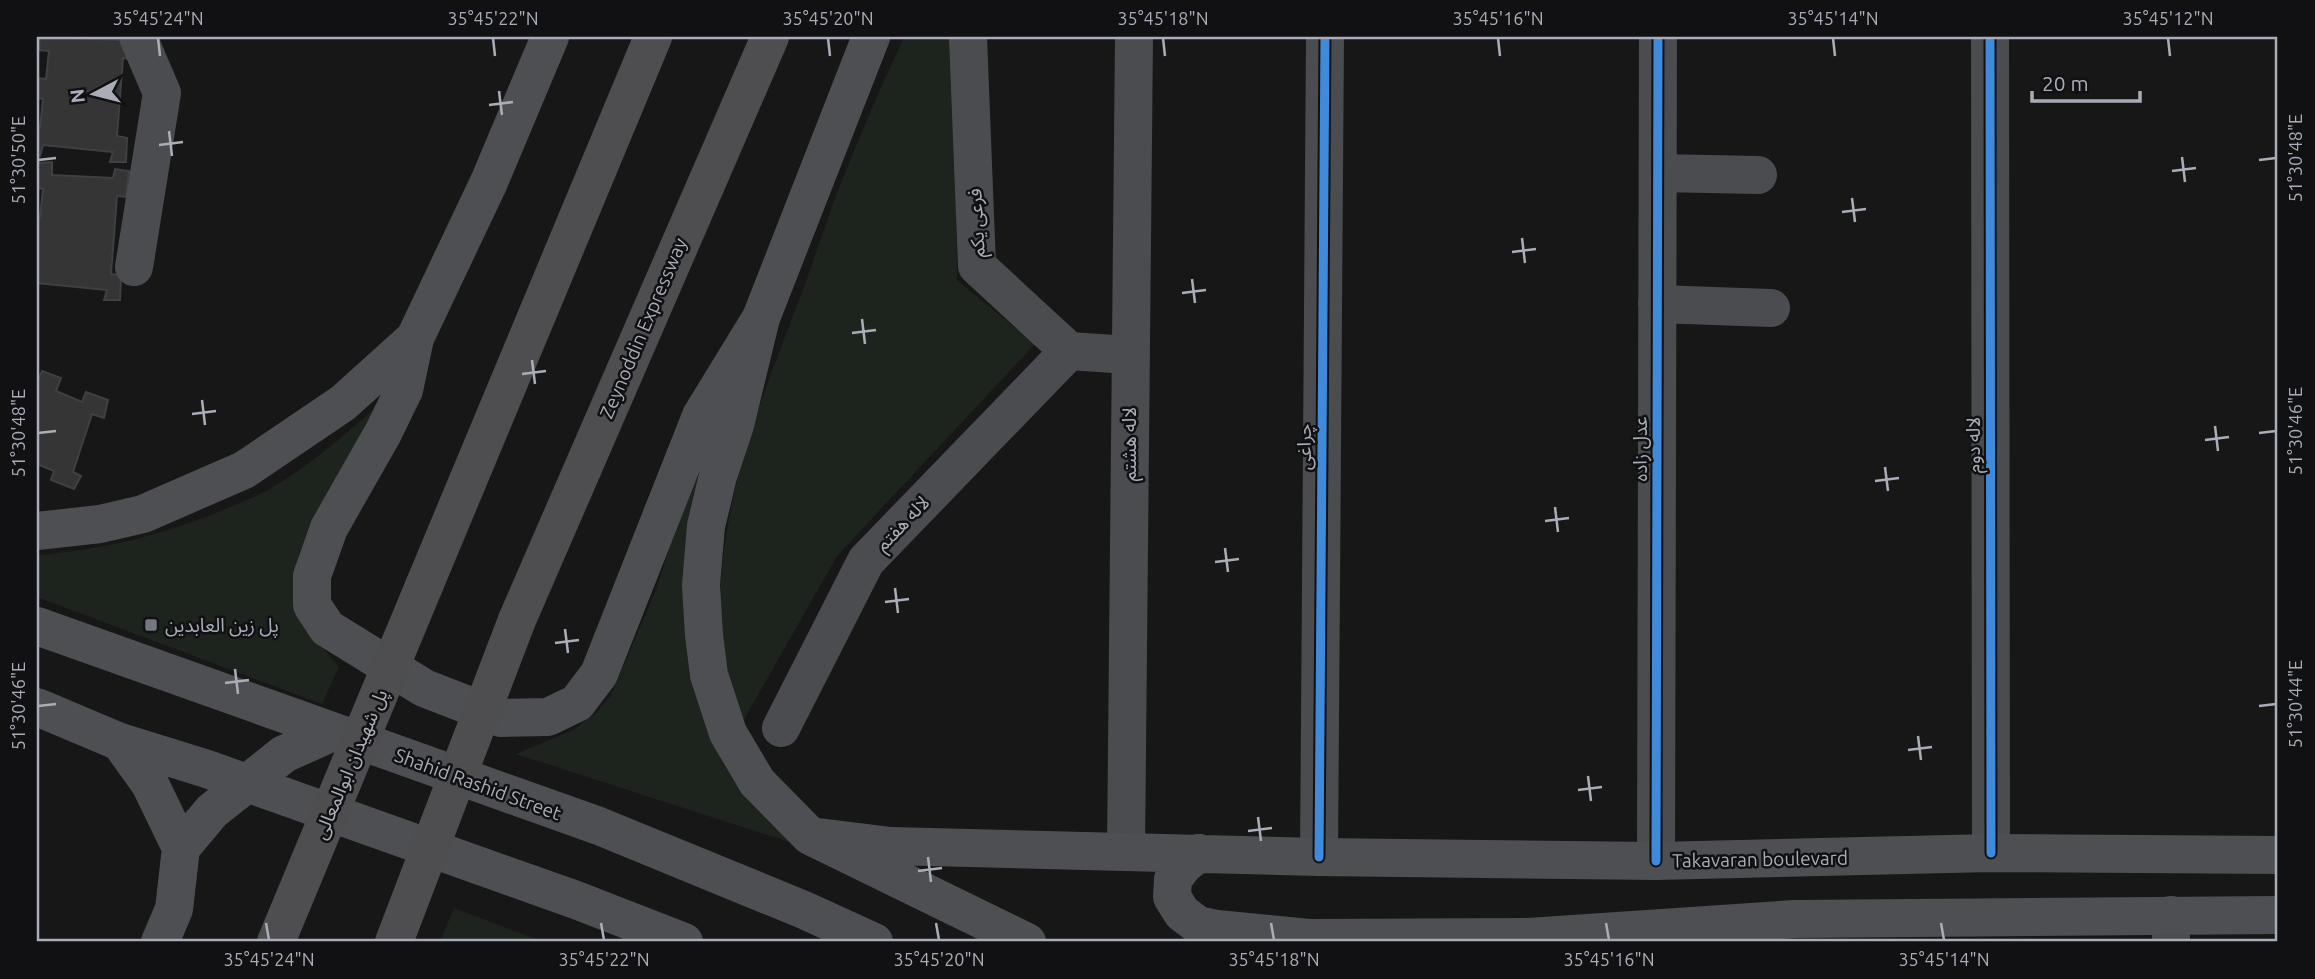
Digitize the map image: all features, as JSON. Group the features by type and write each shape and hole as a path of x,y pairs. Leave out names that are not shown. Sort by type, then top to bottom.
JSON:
{"highway":[{"name":"پل شهیدان ابوالمعالی","path":"276,942 653,37"},
{"name":"Zeynoddin Expressway","path":"394,942 517,620 769,37"}],"main road":[{"path":"550,37 489,182 415,338 404,390 329,528 312,576 312,605 327,628 424,688 501,718 548,717 578,703 599,674 701,416 761,318"},
{"path":"871,37 761,318 706,526 701,585 709,675 728,733 757,782 810,836 1027,942"},
{"path":"37,531 100,524 143,514 244,470 344,402 415,338"},
{"name":"Shahid Rashid Street","path":"37,626 599,826 804,910 874,942"},
{"path":"37,707 120,741 247,783 576,900 684,942"},
{"path":"181,848 212,811 284,754 333,732"},
{"path":"120,741 150,784 181,848 174,909 160,942"},
{"name":"Takavaran boulevard","path":"810,836 891,846 1319,857 1656,861 1991,853 2278,855"},
{"path":"1199,853 1184,865 1173,879 1172,897 1182,914 1198,925 1217,929 1309,938 1522,940 1794,931 2171,929 2278,915"}],"street":[{"path":"134,267 162,93 138,37"},
{"name":"فرعی یکم","path":"968,37 977,266 1069,351"},
{"name":"لاله هشتم","path":"1126,851 1134,37"},
{"name":"چراغی","path":"1319,857 1325,37"},
{"name":"عدل زاده","path":"1656,861 1658,37"},
{"name":"لاله دوم","path":"1990,37 1991,853"},
{"path":"1658,173 1758,175"},
{"path":"1657,304 1771,308"},
{"path":"1069,351 1129,355"},
{"name":"لاله هفتم","path":"781,728 866,561 1069,351"}],"shaded area":[{"path":"904,37 954,37 957,280 1035,344 837,556 742,723 724,663 719,620 725,546 739,473 761,402 837,193"},
{"path":"378,406 299,553 295,591 305,627 339,667 322,704 37,597 37,555 134,539 182,526 253,497 283,481 311,461"},
{"path":"719,415 687,570 789,842 516,754 573,730 597,712 611,695 656,590 675,530 697,479"},
{"path":"454,908 544,942 440,942"}],"building":[{"path":"40,37 119,40 120,37 132,59 123,58 117,136 127,138 126,162 110,162 113,152 43,145 40,156 37,155 37,127 40,128 43,99 37,98 37,78 46,79 49,51 39,50"},
{"path":"52,162 52,175 113,178 115,169 129,171 126,197 117,196 111,274 121,275 120,300 104,300 107,290 37,283 37,216 40,217 43,189 37,188 37,163"},
{"path":"42,371 61,378 56,391 82,402 86,392 108,400 104,418 92,414 73,472 81,476 74,489 51,480 54,471 37,464 37,382"}],"cycle path":[{"path":"1319,857 1325,37"},
{"path":"1656,861 1658,37"},
{"path":"1990,37 1991,853"}],"place":[{"name":"پل زین العابدین","path":"151,625"}]}
